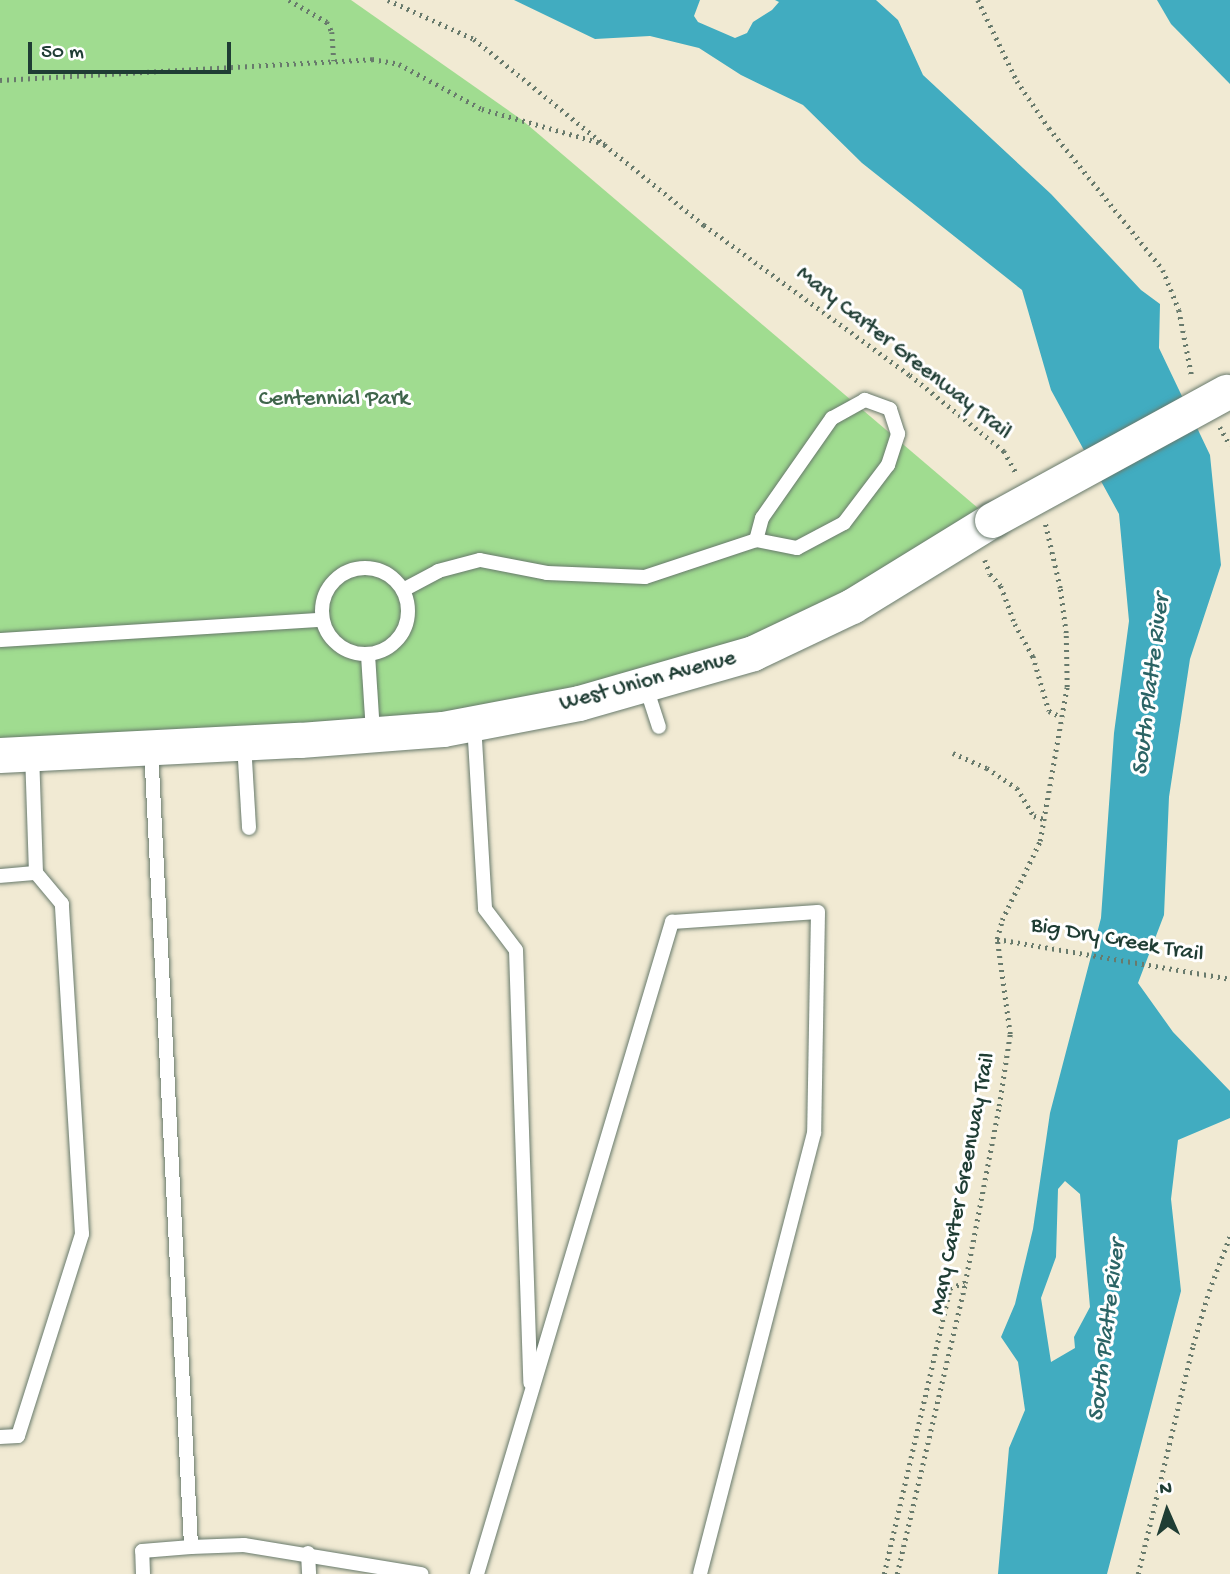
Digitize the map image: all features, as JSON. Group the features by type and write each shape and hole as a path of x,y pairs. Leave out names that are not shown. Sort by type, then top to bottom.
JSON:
{"street":[{"name":"West Union Avenue","path":"16,755 373,734 474,723 579,703 753,653 840,612 987,536 1217,397"}],"lane":[{"path":"403,590 438,571 480,560 547,573 645,577 756,540 797,548 844,523 888,465 898,434 890,409 865,400 832,418 762,518 756,540"},
{"path":"358,568 376,569 392,577 403,590 408,615 399,640 385,650 368,655 352,653 338,646 328,635 322,620 322,602 329,586 342,574 358,568"},
{"path":"0,640 322,620"},
{"path":"368,655 373,734"},
{"path":"645,684 659,727"},
{"path":"474,723 485,909 516,950 530,1397"},
{"path":"244,743 249,828"},
{"path":"151,748 191,1547"},
{"path":"0,1437 18,1436 82,1234 62,904 36,873 16,755"},
{"path":"0,876 36,873"},
{"path":"477,1574 672,922 818,912 814,1133 700,1574"},
{"path":"143,1574 142,1551 244,1545 308,1553 422,1574"},
{"path":"308,1553 309,1574"}],"path":[{"path":"289,0 327,22 332,32 334,61"},
{"name":"Mary Carter Greenway Trail","path":"388,0 474,39 609,145 704,225 910,375 1004,451 1022,484"},
{"path":"978,0 1017,81 1049,128 1163,270 1179,310 1191,373 1217,397 1230,445"},
{"path":"0,80 372,59 399,64 482,109 609,145"},
{"name":"Mary Carter Greenway Trail","path":"897,1574 965,1283 1010,1034 997,939 1002,920 1040,841 1062,717 1066,687 1066,633 1047,527 1041,516"},
{"path":"987,536 990,574 1001,586 1015,624 1033,656 1049,711 1062,717"},
{"path":"953,753 987,768 1017,788 1034,816 1044,819"},
{"name":"Big Dry Creek Trail","path":"997,939 1230,979"},
{"path":"1138,1574 1193,1345 1209,1291 1230,1236"},
{"path":"884,1574 950,1288 965,1283"}],"green space":[{"name":"Centennial Park","path":"0,0 351,0 522,120 992,520 852,606 474,723 0,755"}],"water":[{"name":"South Platte River","path":"514,0 700,0 694,16 698,22 735,38 747,33 753,22 772,10 779,2 775,0 876,0 898,20 923,75 1051,194 1141,290 1160,304 1159,348 1210,455 1221,565 1190,659 1169,797 1164,915 1138,983 1173,1032 1230,1091 1230,1118 1178,1140 1171,1199 1181,1291 1107,1574 998,1574 1009,1448 1025,1410 1018,1362 1001,1337 1015,1304 1033,1229 1050,1113 1101,918 1114,733 1129,621 1119,514 1051,390 1022,290 862,163 803,105 741,75 699,48 650,36 595,39","holes":["1065,1181 1080,1194 1090,1307 1074,1337 1075,1348 1051,1362 1041,1298 1056,1257 1058,1189"]},
{"path":"1157,0 1230,0 1230,84 1171,24"}]}
